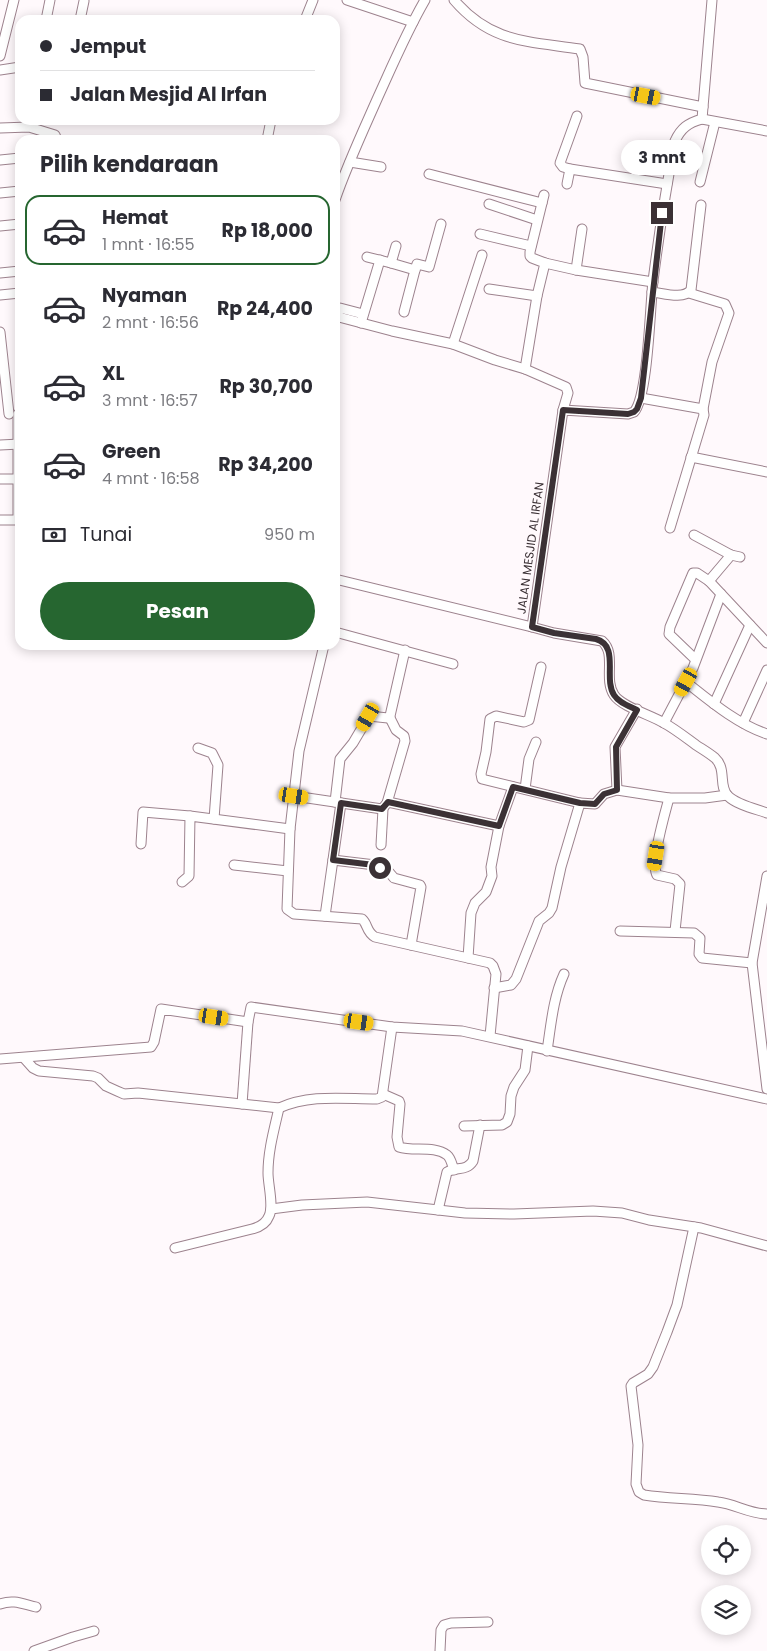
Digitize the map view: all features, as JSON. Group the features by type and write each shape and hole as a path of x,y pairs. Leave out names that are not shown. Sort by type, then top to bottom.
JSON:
{"street":[{"path":"0,56 14,0"},
{"path":"47,15 50,0"},
{"path":"347,0 413,22"},
{"path":"340,187 413,22 425,0"},
{"path":"454,0 474,20 504,37 580,49 583,57 585,83 703,107"},
{"path":"702,119 712,0"},
{"path":"81,15 84,1"},
{"path":"306,15 309,1"},
{"path":"0,70 15,68"},
{"path":"577,116 560,163 563,167 667,184"},
{"path":"563,410 628,414 637,409 641,398 646,361 653,282 667,184 675,141 678,135 686,126 702,119 767,131"},
{"path":"700,182 715,122"},
{"path":"0,128 29,127 52,135"},
{"path":"0,160 15,158"},
{"path":"350,162 381,167"},
{"path":"567,184 570,169"},
{"path":"429,174 543,199 531,246 530,256 532,258 576,270 653,282"},
{"path":"0,193 15,192"},
{"path":"489,204 537,220"},
{"path":"689,294 692,287 701,205"},
{"path":"0,226 15,224"},
{"path":"404,312 417,264 430,267 441,224"},
{"path":"576,270 582,229"},
{"path":"480,234 531,246"},
{"path":"391,263 396,246"},
{"path":"454,344 482,255"},
{"path":"367,257 415,270"},
{"path":"362,318 380,260"},
{"path":"525,369 537,296 545,263"},
{"path":"0,273 15,272"},
{"path":"489,288 537,296"},
{"path":"652,292 683,296 689,294 724,304 729,314 712,362 703,409 704,415 670,528"},
{"path":"0,295 15,294"},
{"name":"JALAN MESJID AL IRFAN","path":"340,316 362,318 392,331 454,344 525,369 566,387 568,392 563,410 532,627 554,633 602,641 607,645 610,686 614,695 620,701 664,723 715,758 722,767 724,788 727,795"},
{"path":"0,332 15,427"},
{"path":"641,398 703,409"},
{"path":"0,445 15,444"},
{"path":"691,457 767,472"},
{"path":"0,479 15,478"},
{"path":"0,520 15,520"},
{"path":"694,535 736,556 709,581"},
{"path":"695,659 670,634 670,627 693,573 697,573 709,581 767,643"},
{"path":"340,580 532,627"},
{"path":"664,723 693,668 721,594"},
{"path":"714,704 750,625"},
{"path":"340,633 454,664"},
{"path":"323,650 301,739 290,829 287,909 294,914 362,919 367,931 375,937 490,963 496,974 490,1036"},
{"path":"381,845 385,806 405,741 404,736 396,730 390,718 405,650"},
{"path":"541,667 529,720 524,722 496,716 490,719 481,774 482,779 580,803 595,804 604,794 617,790 669,798 705,798 727,795 734,801 767,813"},
{"path":"743,723 767,670"},
{"path":"686,682 714,704 743,723 767,734"},
{"path":"617,790 616,747 637,710"},
{"path":"325,916 333,860 340,759 353,743 369,716 390,718"},
{"path":"525,789 528,764 536,742"},
{"path":"198,748 212,753 218,764 214,819"},
{"path":"468,958 471,913 475,903 486,892 492,876 491,867 499,826 513,787"},
{"path":"294,796 338,803 385,806 499,826"},
{"path":"669,798 655,867 657,875 675,879 680,884 675,931"},
{"path":"494,988 511,985 516,979 539,921 552,908 561,867 580,803"},
{"path":"141,844 144,812 290,829"},
{"path":"182,882 189,876 190,816"},
{"path":"333,860 374,865 388,871 394,878 420,885 411,945"},
{"path":"234,864 288,871"},
{"path":"767,876 752,963 767,1089"},
{"path":"620,931 694,933 700,938 700,954 702,958 752,963"},
{"path":"547,1051 558,984 564,974"},
{"path":"242,1104 248,1022 251,1007 392,1026 462,1031 767,1099"},
{"path":"0,1059 151,1046 154,1042 161,1009 248,1022"},
{"path":"24,1058 38,1071 93,1076 102,1080 106,1086 124,1094 138,1093 279,1108 308,1099 377,1099 382,1097 392,1026"},
{"path":"464,1126 508,1122 511,1096 514,1087 525,1070 528,1046"},
{"path":"383,1094 399,1101 400,1104 399,1147 445,1154 449,1157 454,1170"},
{"path":"175,1248 259,1227 269,1216 271,1209 268,1174 269,1158 279,1108"},
{"path":"438,1210 448,1170 464,1168 471,1165 473,1161 480,1124"},
{"path":"271,1209 367,1202 438,1210 514,1214 593,1211 622,1213 649,1220 694,1227 767,1246"},
{"path":"694,1227 677,1305 667,1332 648,1374 631,1386 638,1445 636,1484 639,1492 644,1495 716,1501 760,1514 767,1514"},
{"path":"0,1604 19,1602 36,1607"},
{"path":"440,1651 441,1630 444,1625 451,1623 488,1622"},
{"path":"34,1651 94,1631"}],"route":[{"path":"380,868 374,865 333,860 341,803 383,809 388,802 499,826 513,787 580,803 595,804 604,794 617,790 616,747 637,710 620,701 614,695 610,686 607,645 596,639 554,633 532,627 563,410 628,414 637,409 641,398 646,361 653,282 662,213"}]}
